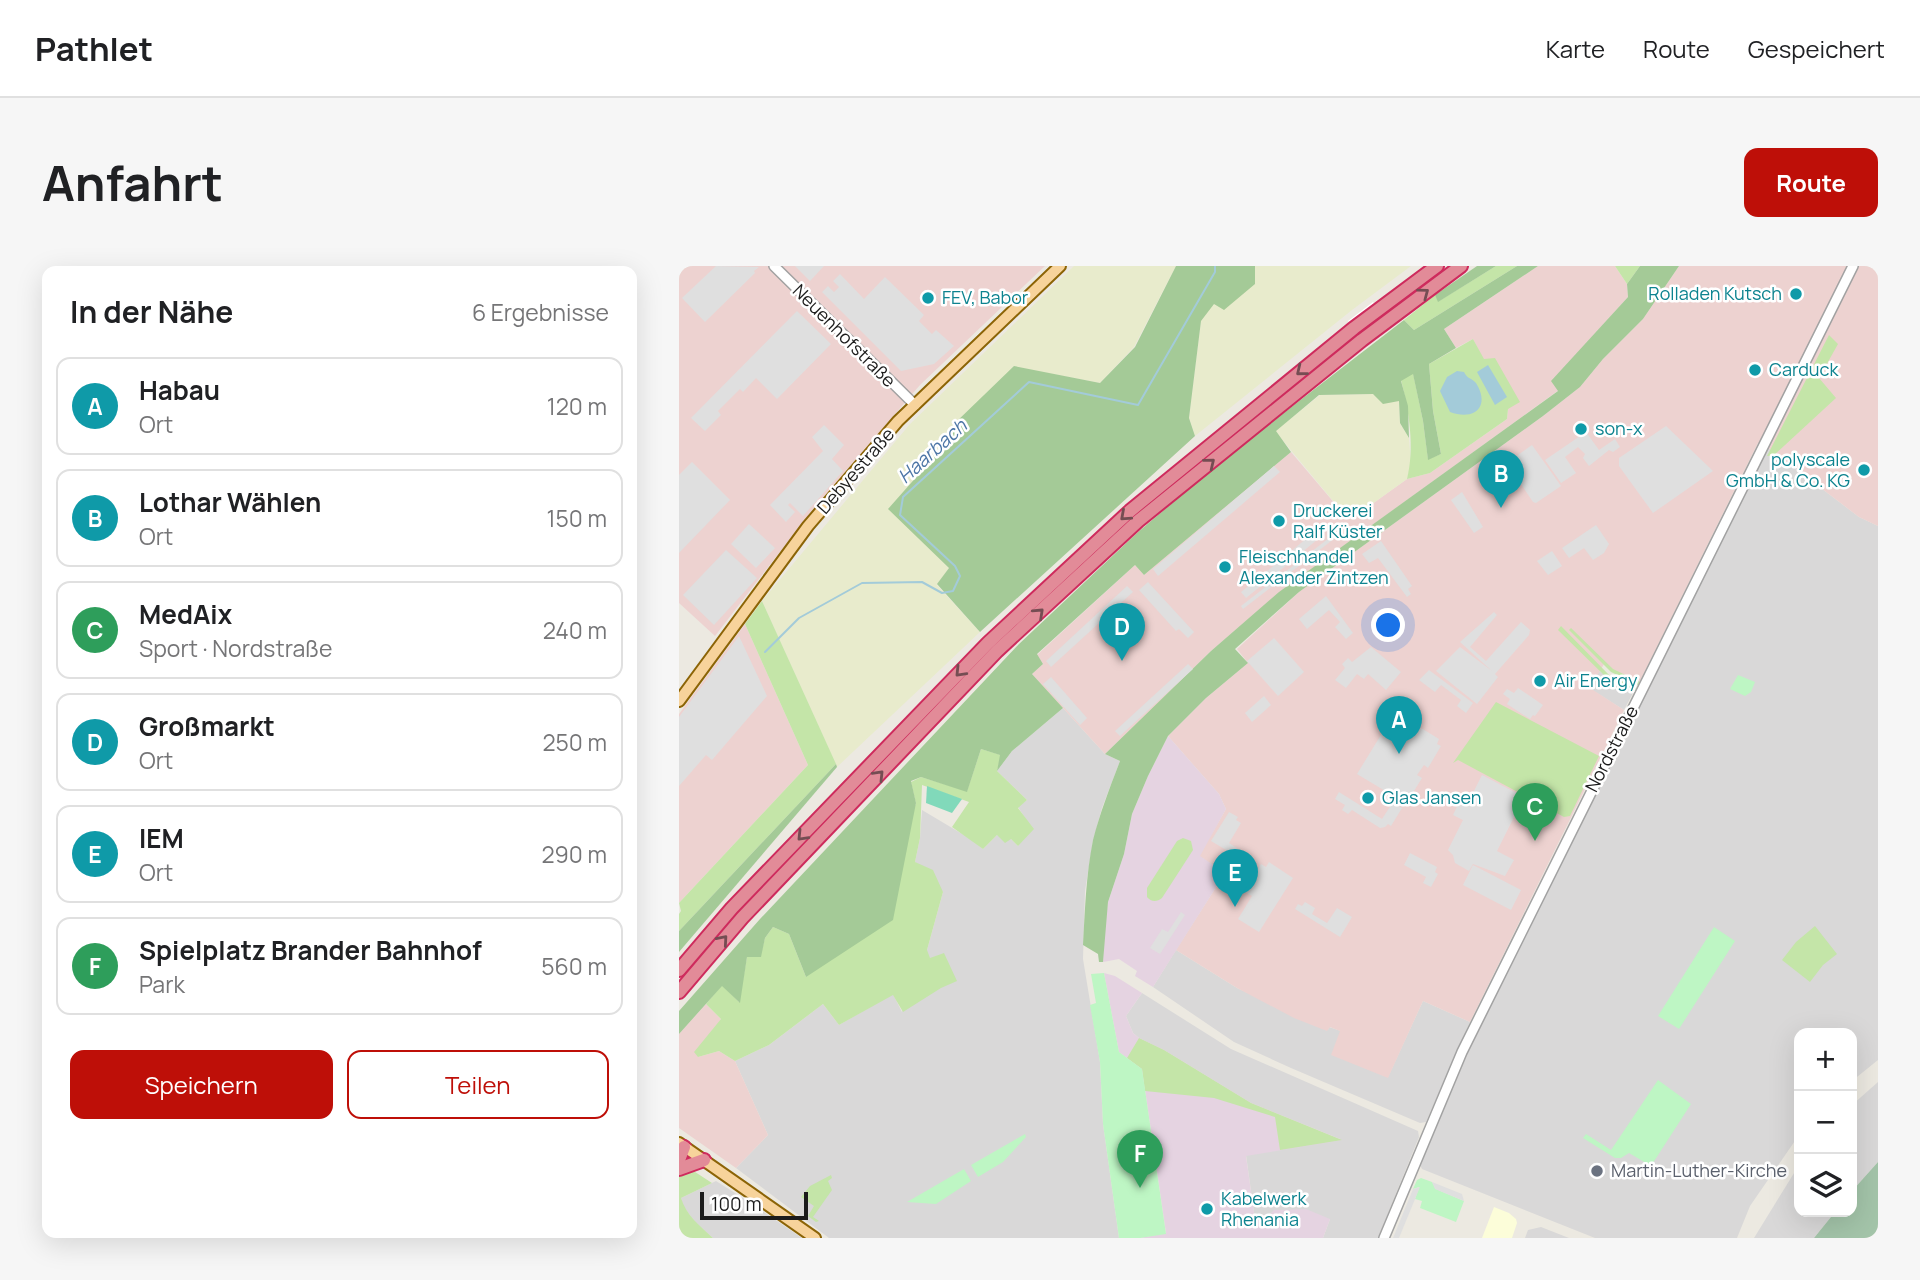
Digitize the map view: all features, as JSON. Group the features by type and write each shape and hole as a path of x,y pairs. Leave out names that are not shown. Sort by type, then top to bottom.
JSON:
{"highway":[{"path":"679,970 732,908 988,643 1130,511 1354,328 1437,266"},
{"path":"679,992 742,918 997,651 1138,521 1387,321 1461,266"},
{"path":"679,1160 681,1146"},
{"path":"679,1170 704,1160"}],"main road":[{"name":"Debyestraße","path":"679,701 808,526 898,421 1060,266"},
{"path":"681,1146 815,1238"}],"street":[{"name":"Neuenhofstraße","path":"774,266 915,405"},
{"name":"Nordstraße","path":"1384,1238 1462,1052 1853,266"}],"shaded area":[{"path":"679,266 1045,266 920,385 813,509 715,636 679,603"},
{"path":"716,266 759,267 705,322 682,298"},
{"path":"795,266 824,266 810,281"},
{"path":"1074,266 1176,266 1134,347 1100,383 1014,367 955,424 950,439 889,509 949,568 937,585 980,632 837,767 762,601 910,424"},
{"path":"1255,266 1411,266 1195,436 1189,418 1201,320 1214,303 1255,284"},
{"path":"1538,266 1615,266 1627,284 1628,297 1552,381 1559,390 1280,592 1211,651 1105,754 1032,674 1043,664 1037,655 1135,565 1144,575 1291,452 1348,519 1407,479 1430,473 1507,419 1508,409 1473,339 1456,348 1444,329"},
{"path":"1679,266 1878,266 1878,526 1859,517 1758,443 1638,685 1604,664 1590,688 1624,710 1470,1022 1423,1001 1388,1078 1331,1055 1340,1031 1330,1027 1327,1031 1294,1018 1237,988 1176,950 1225,873 1199,856 1226,809 1219,794 1168,736 1206,698 1248,663 1237,649 1299,592 1580,387 1603,359 1643,319"},
{"path":"840,274 864,299 885,277 924,315 919,321 932,334 936,330 954,346 934,364 901,371 822,292 828,286 834,292 839,287 833,281"},
{"path":"797,311 831,344 777,399 756,378 743,392 740,389 718,411 721,415 705,431 691,418"},
{"path":"1373,394 1399,400 1400,423 1409,438 1411,464 1407,479 1348,519 1275,431 1320,395"},
{"path":"824,425 844,445 832,459 843,471 803,516 790,503 788,505 795,512 786,522 770,505 823,451 812,437"},
{"path":"1666,426 1713,471 1653,513 1619,466 1619,458"},
{"path":"1586,432 1599,450 1615,439 1620,447 1613,452 1609,450 1589,466 1583,458 1585,454 1578,447 1565,457 1576,473 1561,483 1545,460"},
{"path":"1532,445 1561,486 1536,503 1507,463"},
{"path":"1767,447 1859,517 1878,526 1878,1060 1857,1077 1857,1028 1794,1028 1794,1142 1750,1206 1737,1238 1595,1238 1422,1169 1420,1165 1468,1052"},
{"path":"692,462 730,500 679,553 679,475"},
{"path":"1274,466 1280,472 1158,576 1153,569"},
{"path":"1462,492 1483,527 1474,533 1451,500"},
{"path":"749,524 775,548 756,568 731,544"},
{"path":"1596,525 1609,544 1604,553 1593,560 1584,548 1569,558 1562,548"},
{"path":"1319,528 1324,534 1271,578 1266,572"},
{"path":"1333,535 1335,538 1243,609 1241,606"},
{"path":"1381,541 1412,586 1408,589 1411,594 1407,597 1378,558 1369,563 1362,554"},
{"path":"726,550 757,578 714,625 683,595"},
{"path":"1552,551 1562,566 1548,575 1537,561"},
{"path":"1264,574 1268,580 1246,598 1241,592"},
{"path":"1148,582 1194,632 1188,638 1179,629 1176,631 1139,590"},
{"path":"1127,586 1133,592 1051,667 1046,661"},
{"path":"1326,596 1353,633 1346,639 1335,627 1340,622 1329,610 1307,629 1299,619"},
{"path":"1494,612 1497,615 1470,647 1486,661 1521,622 1530,630 1529,635 1495,674 1498,677 1477,704 1436,671 1460,647 1492,671 1460,642"},
{"path":"745,624 808,765 679,903 679,714"},
{"path":"739,636 767,696 712,760 706,755 679,786 679,717"},
{"path":"1274,638 1304,672 1278,696 1247,661"},
{"path":"1371,647 1401,672 1386,690 1368,674 1364,679 1357,674 1346,688 1335,680 1345,668 1342,664 1348,658 1352,662"},
{"path":"1188,664 1193,669 1120,736 1115,731"},
{"path":"1429,670 1473,703 1466,713 1457,706 1461,700 1441,685 1435,692 1419,680"},
{"path":"1599,671 1634,691 1624,710 1589,688"},
{"path":"1051,677 1087,718 1080,725 1043,684"},
{"path":"1518,688 1543,705 1530,719 1507,704 1510,699 1503,694 1507,689 1514,693"},
{"path":"1264,696 1271,705 1252,722 1245,713"},
{"path":"1063,708 1105,754 1120,761 1093,841 1085,891 1083,959 1100,1062 1103,1124 1119,1238 829,1238 736,1168 768,1135 735,1061 769,1045 823,1004 839,1025 893,994 902,1012 927,950 943,892 915,862 922,810 983,849 997,835 1010,838 1018,846 1027,821 1018,807 1027,800 997,771 1012,751"},
{"path":"1395,712 1439,739 1437,744 1441,746 1428,768 1424,765 1417,775 1422,778 1409,799 1405,797 1402,801 1357,774"},
{"path":"1168,736 1219,794 1226,809 1200,856 1225,873 1153,987 1135,976 1137,971 1119,959 1103,962 1104,933 1108,902 1124,854 1132,814"},
{"path":"1482,775 1524,797 1497,851 1514,860 1505,876 1473,864 1469,871 1455,863 1448,850 1463,820 1453,815 1463,794 1471,797"},
{"path":"1339,792 1382,819 1393,802 1402,808 1391,826 1388,824 1380,828 1352,810 1348,814 1342,810 1345,805 1335,799"},
{"path":"1229,812 1238,817 1236,820 1241,823 1229,843 1237,848 1233,854 1211,841"},
{"path":"1410,853 1437,867 1435,872 1438,874 1431,887 1423,883 1426,877 1404,865"},
{"path":"1269,862 1293,878 1259,932 1238,919 1252,896 1244,891 1261,864 1266,867"},
{"path":"1473,865 1521,890 1511,910 1463,885"},
{"path":"1305,902 1315,908 1312,914 1327,923 1337,908 1352,917 1340,937 1295,909 1298,904 1302,906"},
{"path":"1181,912 1185,915 1160,954 1150,948 1162,929 1168,932"},
{"path":"1176,950 1237,988 1328,1030 1329,1027 1341,1031 1388,1077 1423,1001 1470,1022 1426,1122 1420,1123 1234,1042 1153,987"},
{"path":"1104,973 1115,976 1142,993 1126,1016 1133,1033 1139,1038 1164,1050 1251,1103 1342,1140 1246,1156 1255,1220 1266,1218 1274,1210 1306,1209 1330,1219 1323,1238 1140,1238 1166,1233 1142,1069 1119,1052"},
{"path":"1142,993 1231,1049 1418,1131 1419,1137 1378,1238 1323,1238 1330,1219 1255,1220 1246,1155 1340,1139 1251,1103 1164,1050 1139,1038 1133,1033 1126,1016"},
{"path":"706,1004 721,1019 698,1057 719,1051 735,1061 768,1135 736,1168 679,1128 679,1034"},
{"path":"1878,1082 1878,1162 1857,1185 1857,1154 1857,1101"},
{"path":"1878,1162 1878,1238 1814,1238 1831,1217 1857,1217 1857,1185"},
{"path":"1794,1173 1794,1217 1831,1217 1814,1238 1754,1238"},
{"path":"716,1181 802,1238 713,1238 695,1222 683,1206 681,1198"},
{"path":"1432,1182 1462,1194 1464,1201 1435,1189"},
{"path":"1420,1187 1399,1238 1393,1238 1413,1189"},
{"path":"1494,1207 1516,1219 1512,1238 1482,1238"},
{"path":"1541,1227 1569,1238 1525,1238 1528,1230"}],"green space":[{"path":"1176,266 1255,266 1255,284 1224,310 1214,304 1201,321 1189,418 1195,436 980,632 937,584 949,568 888,509 950,439 954,424 1014,366 1100,383 1135,347"},
{"path":"1477,266 1496,266 1438,302 1435,295"},
{"path":"1496,266 1517,266 1414,330 1404,320 1435,295 1439,301"},
{"path":"1517,266 1538,266 1444,329 1456,348 1429,364 1433,411 1441,454 1428,460 1413,374 1401,381 1408,406 1409,438 1400,423 1399,401 1383,404 1373,394 1319,395 1276,431 1291,452 1144,575 1135,565 1037,654 1043,664 1032,674 1063,708 1012,751 997,771 1000,755 981,749 967,792 921,777 911,781 916,803 893,920 806,977 789,934 773,927 765,938 761,957 747,957 740,1003 722,986 679,1034 679,1011 760,919 1019,644 1137,533 1224,459 1404,320 1414,330"},
{"path":"1615,266 1640,266 1627,284"},
{"path":"1640,266 1679,266 1643,319 1603,359 1580,387 1299,592 1235,649 1248,663 1206,698 1168,736 1148,776 1132,814 1124,854 1108,902 1103,962 1099,962 1098,954 1083,945 1087,879 1093,840 1120,761 1105,754 1211,651 1279,592 1558,391 1551,381 1628,297 1627,284"},
{"path":"1829,335 1838,344 1819,378 1836,398 1773,456 1767,456"},
{"path":"1473,339 1484,359 1495,358 1520,402 1508,409 1507,419 1430,473 1407,479 1411,455 1410,430 1401,380 1413,373 1428,459 1441,454 1433,411 1429,364"},
{"path":"762,601 836,764 679,931 679,903 808,765 745,624"},
{"path":"1561,626 1609,675 1636,688 1635,691 1607,678 1558,630"},
{"path":"1571,628 1613,669 1640,682 1638,685 1611,672 1569,630"},
{"path":"1738,675 1755,682 1751,692 1745,696 1730,689"},
{"path":"1496,702 1599,756 1570,816 1564,817 1458,760 1453,763"},
{"path":"981,749 1001,755 997,771 1027,800 1018,808 1034,829 1018,846 1011,839 1005,843 997,835 983,849 952,827 969,802 922,785 920,838 915,862 933,870 943,892 927,950 930,958 944,953 957,981 903,1012 893,995 839,1025 823,1004 769,1045 735,1061 719,1051 698,1057 694,1052 721,1019 706,1004 722,985 739,1002 747,957 760,957 765,938 773,927 789,934 806,977 916,804 911,782 921,777 967,791"},
{"path":"836,764 837,767 679,952 679,931"},
{"path":"927,786 962,799 952,813 926,803"},
{"path":"1183,838 1191,841 1193,850 1162,898 1150,900 1147,897 1147,888 1177,841"},
{"path":"1815,926 1837,954 1823,965 1810,982 1782,960 1796,942"},
{"path":"1714,927 1735,941 1679,1029 1658,1016"},
{"path":"1104,973 1119,1052 1142,1069 1166,1234 1119,1238 1103,1124 1100,1062 1090,1005 1096,1003 1091,974"},
{"path":"1139,1038 1164,1050 1251,1103 1342,1140 1280,1150 1275,1117 1214,1098 1145,1091 1142,1069 1127,1058"},
{"path":"1658,1080 1691,1104 1651,1166 1629,1153 1615,1158 1583,1138 1586,1134 1611,1150"},
{"path":"1025,1134 1026,1137 1003,1162 978,1177 971,1165"},
{"path":"964,1169 971,1181 936,1204 907,1202"},
{"path":"692,1170 712,1183 681,1198 698,1225 713,1238 679,1238 679,1172"},
{"path":"831,1175 832,1178 828,1181 832,1190 813,1217 819,1221 816,1222 808,1216 814,1206 801,1197 810,1186"},
{"path":"1421,1178 1432,1182 1436,1189 1464,1201 1456,1222 1420,1208 1422,1201 1415,1199 1419,1187 1413,1189"}],"water":[{"path":"1488,365 1507,397 1495,405 1477,372"},
{"path":"1457,371 1464,372 1476,383 1480,392 1481,405 1473,413 1466,415 1450,412 1440,391 1447,377"}],"pier":[{"path":"1373,302 1392,327 1367,346 1348,321"}],"waterway":[{"name":"Haarbach","path":"765,652 799,618 862,583 922,582 942,593 953,591 960,576 955,566 900,515 903,497 1029,382 1138,405 1215,272 1215,266"}],"place":[{"name":"Rolladen Kutsch","path":"1796,294"},
{"name":"FEV, Babor","path":"928,298"},
{"name":"Carduck","path":"1755,370"},
{"name":"son-x","path":"1581,429"},
{"name":"polyscale GmbH & Co. KG","path":"1864,470"},
{"name":"Lothar Wählen","path":"1501,508"},
{"name":"Druckerei Ralf Küster","path":"1279,521"},
{"name":"Fleischhandel Alexander Zintzen","path":"1225,567"},
{"name":"Großmarkt","path":"1122,661"},
{"name":"Air Energy","path":"1540,681"},
{"name":"Habau","path":"1399,754"},
{"name":"Glas Jansen","path":"1368,798"},
{"name":"MedAix","path":"1535,841"},
{"name":"IEM","path":"1235,907"},
{"name":"Martin-Luther-Kirche","path":"1597,1171"},
{"name":"Spielplatz Brander Bahnhof","path":"1140,1188"},
{"name":"Kabelwerk Rhenania","path":"1207,1209"}]}
